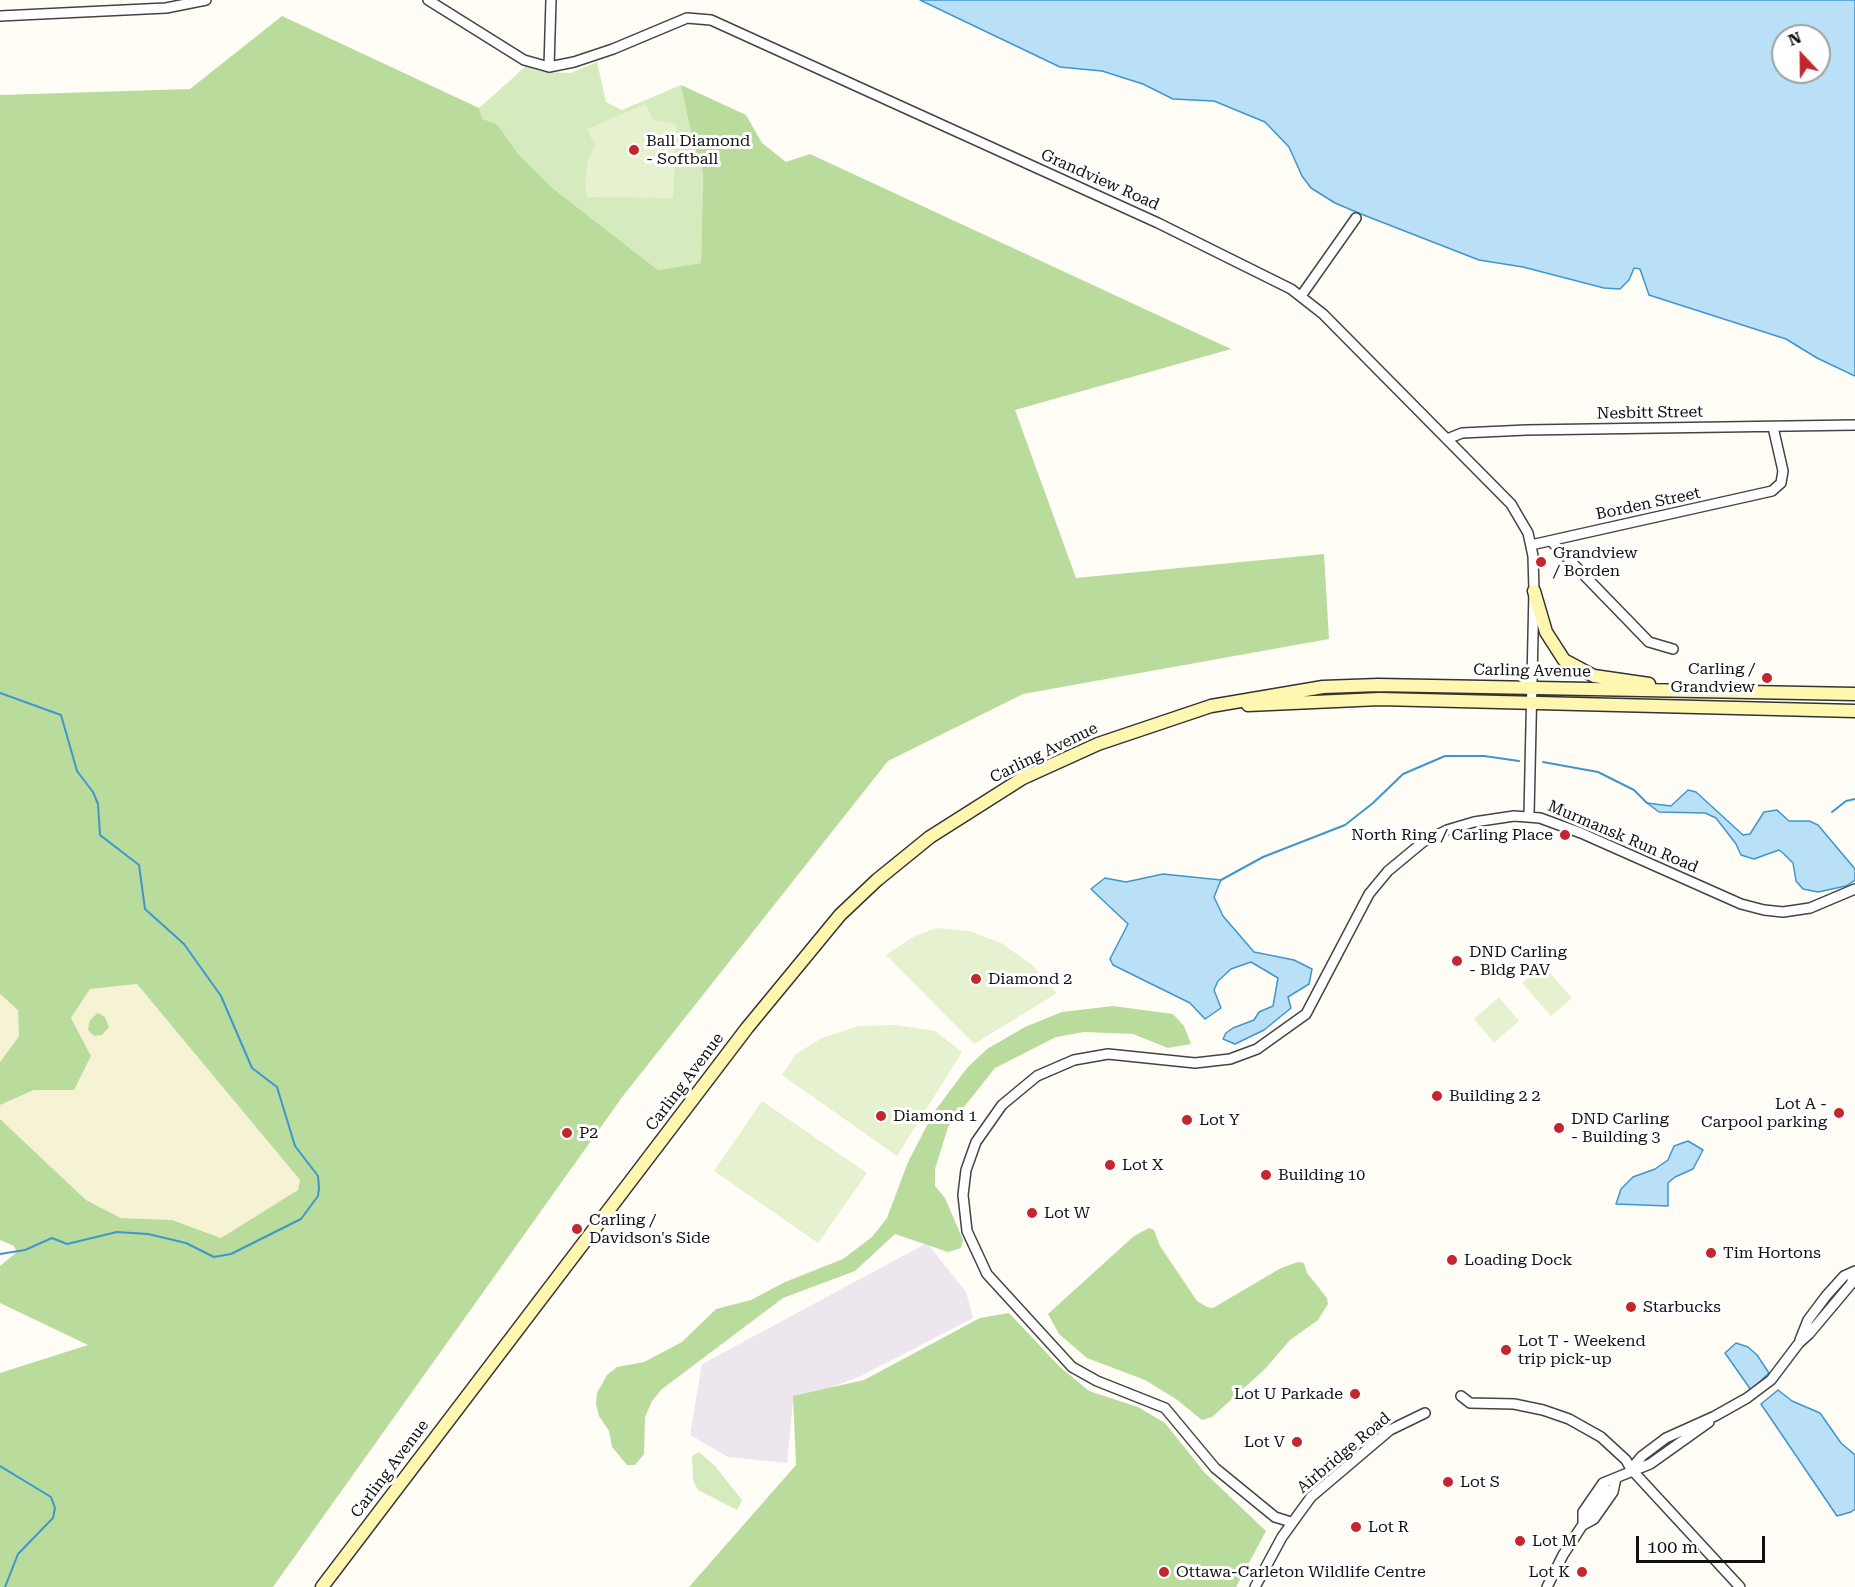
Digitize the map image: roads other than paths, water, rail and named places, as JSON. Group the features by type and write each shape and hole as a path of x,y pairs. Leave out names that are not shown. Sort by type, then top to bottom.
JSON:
{"main road":[{"path":"1534,591 1551,644 1573,667 1594,676 1706,692"},
{"name":"Carling Avenue","path":"322,1587 732,1047 840,915 877,879 930,837 1023,778 1098,744 1176,717 1263,695 1323,687 1532,687 1855,694"},
{"name":"Carling Avenue","path":"1176,717 1251,705 1332,699 1855,711"},
{"path":"1787,710 1855,720"}],"street":[{"path":"0,16 166,8 206,0"},
{"path":"428,0 524,60 549,67 551,0"},
{"name":"Grandview Road","path":"549,67 613,50 687,18 711,20 1158,223 1256,271 1301,296 1323,314 1447,438 1511,504 1523,523 1531,545 1534,591 1529,815"},
{"path":"1301,296 1356,218"},
{"name":"Nesbitt Street","path":"1447,438 1462,434 1526,430 1855,425"},
{"name":"Borden Street","path":"1531,545 1772,491 1781,483 1782,471 1773,427"},
{"path":"1551,541 1649,642 1673,649"},
{"name":"Murmansk Run Road","path":"1291,1522 1275,1517 1215,1468 1165,1408 1103,1384 1072,1367 987,1274 976,1254 964,1220 963,1189 970,1155 982,1130 1011,1094 1036,1076 1060,1064 1108,1054 1196,1063 1230,1059 1257,1049 1306,1014 1369,894 1396,863 1423,842 1460,826 1529,815 1581,833 1752,908 1783,912 1810,908 1855,889"},
{"path":"1547,1587 1583,1525 1582,1512 1603,1483 1632,1469 1642,1456 1666,1438 1715,1416 1747,1398 1771,1380 1799,1343 1838,1299 1855,1273"},
{"path":"1461,1396 1470,1403 1514,1404 1569,1419 1609,1443 1740,1587"},
{"name":"Airbridge Road","path":"1255,1587 1291,1522 1311,1497 1384,1435 1403,1422 1425,1413"}],"water":[{"path":"920,0 1855,0 1855,376 1817,358 1786,339 1649,295 1640,269 1634,268 1629,280 1620,289 1604,288 1523,267 1479,260 1361,214 1335,203 1311,188 1302,176 1289,147 1265,122 1214,101 1173,99 1143,84 1102,71 1060,67"},
{"path":"1688,790 1696,792 1743,835 1750,834 1764,812 1777,810 1789,821 1809,821 1818,825 1855,869 1855,880 1846,886 1818,892 1803,889 1796,881 1793,863 1779,850 1754,859 1741,855 1736,844 1716,818 1705,813 1659,812 1647,803 1671,806"},
{"path":"1163,874 1221,880 1214,897 1223,916 1254,952 1294,960 1312,969 1309,984 1288,997 1291,1008 1264,1030 1235,1044 1223,1039 1226,1033 1233,1028 1254,1020 1259,1012 1273,1006 1278,978 1251,962 1231,969 1218,981 1214,990 1221,1008 1205,1019 1190,1003 1113,965 1110,959 1128,924 1091,889 1105,878 1126,882"},
{"path":"1688,1141 1703,1150 1693,1169 1675,1177 1668,1183 1668,1206 1616,1204 1621,1189 1633,1177 1655,1169 1668,1160 1674,1146"},
{"path":"1736,1343 1748,1347 1757,1355 1769,1373 1751,1390 1725,1353"},
{"path":"1778,1390 1792,1401 1820,1413 1841,1443 1855,1455 1855,1509 1851,1512 1837,1516 1761,1404"}],"waterway":[{"path":"0,693 61,715 77,771 93,792 98,804 100,835 139,865 145,909 184,944 221,996 252,1068 277,1087 295,1146 318,1176 319,1188 318,1196 301,1219 231,1254 214,1257 186,1243 148,1234 117,1232 67,1244 52,1238 25,1250 0,1254"},
{"path":"1221,880 1263,857 1345,825 1373,803 1403,774 1445,756 1484,756 1519,761"},
{"path":"1543,762 1598,772 1634,790 1647,803"},
{"path":"1832,812 1846,801 1855,799"},
{"path":"0,1466 51,1497 55,1508 53,1518 18,1554 5,1587"}],"place":[{"name":"Ball Diamond - Softball","path":"634,150"},
{"name":"Grandview / Borden","path":"1541,562"},
{"name":"Carling / Grandview","path":"1767,678"},
{"name":"North Ring / Carling Place","path":"1565,835"},
{"name":"DND Carling - Bldg PAV","path":"1457,961"},
{"name":"Diamond 2","path":"976,979"},
{"name":"Building 2 2","path":"1437,1096"},
{"name":"Lot A - Carpool parking","path":"1839,1113"},
{"name":"Diamond 1","path":"881,1116"},
{"name":"Lot Y","path":"1187,1120"},
{"name":"DND Carling - Building 3","path":"1559,1128"},
{"name":"P2","path":"567,1133"},
{"name":"Lot X","path":"1110,1165"},
{"name":"Building 10","path":"1266,1175"},
{"name":"Lot W","path":"1032,1213"},
{"name":"Carling / Davidson's Side","path":"577,1229"},
{"name":"Tim Hortons","path":"1711,1253"},
{"name":"Loading Dock","path":"1452,1260"},
{"name":"Starbucks","path":"1631,1307"},
{"name":"Lot T - Weekend trip pick-up","path":"1506,1350"},
{"name":"Lot U Parkade","path":"1355,1394"},
{"name":"Lot V","path":"1297,1442"},
{"name":"Lot S","path":"1448,1482"},
{"name":"Lot R","path":"1356,1527"},
{"name":"Lot M","path":"1520,1541"},
{"name":"Ottawa-Carleton Wildlife Centre","path":"1164,1572"},
{"name":"Lot K","path":"1582,1572"}]}
